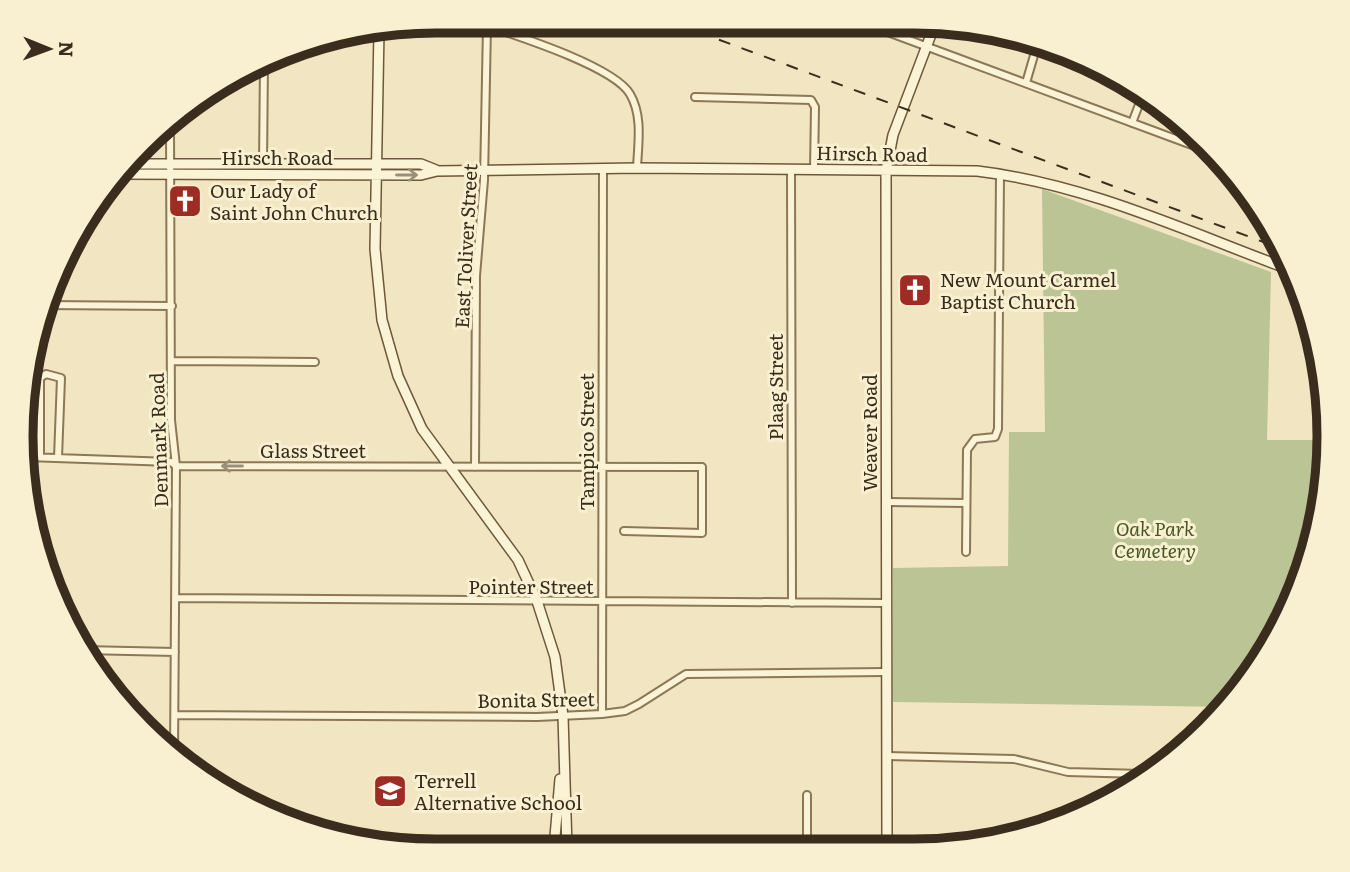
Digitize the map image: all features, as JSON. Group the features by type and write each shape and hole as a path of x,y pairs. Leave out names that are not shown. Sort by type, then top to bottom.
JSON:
{"main road":[{"name":"Weaver Road","path":"887,839 886,172 893,135 931,34"},
{"path":"379,38 377,290 382,320 398,376 422,429 518,560 537,601 555,657 563,716 555,839"},
{"name":"Hirsch Road","path":"139,164 263,164 377,170"},
{"name":"Hirsch Road","path":"130,174 263,174 377,170 421,164 437,171 637,168 1018,175 1083,192 1278,265"},
{"path":"562,760 566,839"}],"street":[{"name":"East Toliver Street","path":"475,467 476,276 485,171 487,33"},
{"path":"505,33 605,71 624,85 638,116 637,168"},
{"path":"889,33 1193,146"},
{"path":"1027,83 1035,52"},
{"path":"263,174 264,72"},
{"path":"695,97 811,100 815,107 814,170"},
{"path":"1132,123 1140,102"},
{"name":"Denmark Road","path":"170,133 171,420 176,466 174,743"},
{"name":"Tampico Street","path":"602,714 603,169"},
{"name":"Plaag Street","path":"791,171 792,603"},
{"path":"966,552 968,444 975,439 995,437 998,429 1000,174"},
{"path":"56,305 172,306"},
{"path":"172,361 315,362"},
{"path":"40,457 40,378 46,374 61,378 58,458"},
{"name":"Glass Street","path":"34,457 171,462 176,466 702,467 702,533 624,531"},
{"path":"887,502 966,503"},
{"name":"Pointer Street","path":"175,598 887,603"},
{"path":"95,650 175,652"},
{"name":"Bonita Street","path":"175,715 602,714 625,711 686,674 887,672"},
{"path":"887,756 1014,759 1068,772 1133,774"},
{"path":"807,795 807,839"}],"green space":[{"name":"Oak Park Cemetery","path":"1042,189 1271,272 1267,440 1317,440 1313,489 1303,540 1275,614 1249,660 1212,707 893,702 893,568 1008,566 1009,432 1045,432"}],"railway":[{"path":"701,33 1267,243"}],"place":[{"name":"Our Lady of Saint John Church","path":"185,201"},
{"name":"New Mount Carmel Baptist Church","path":"915,290"},
{"name":"Terrell Alternative School","path":"390,791"}]}
